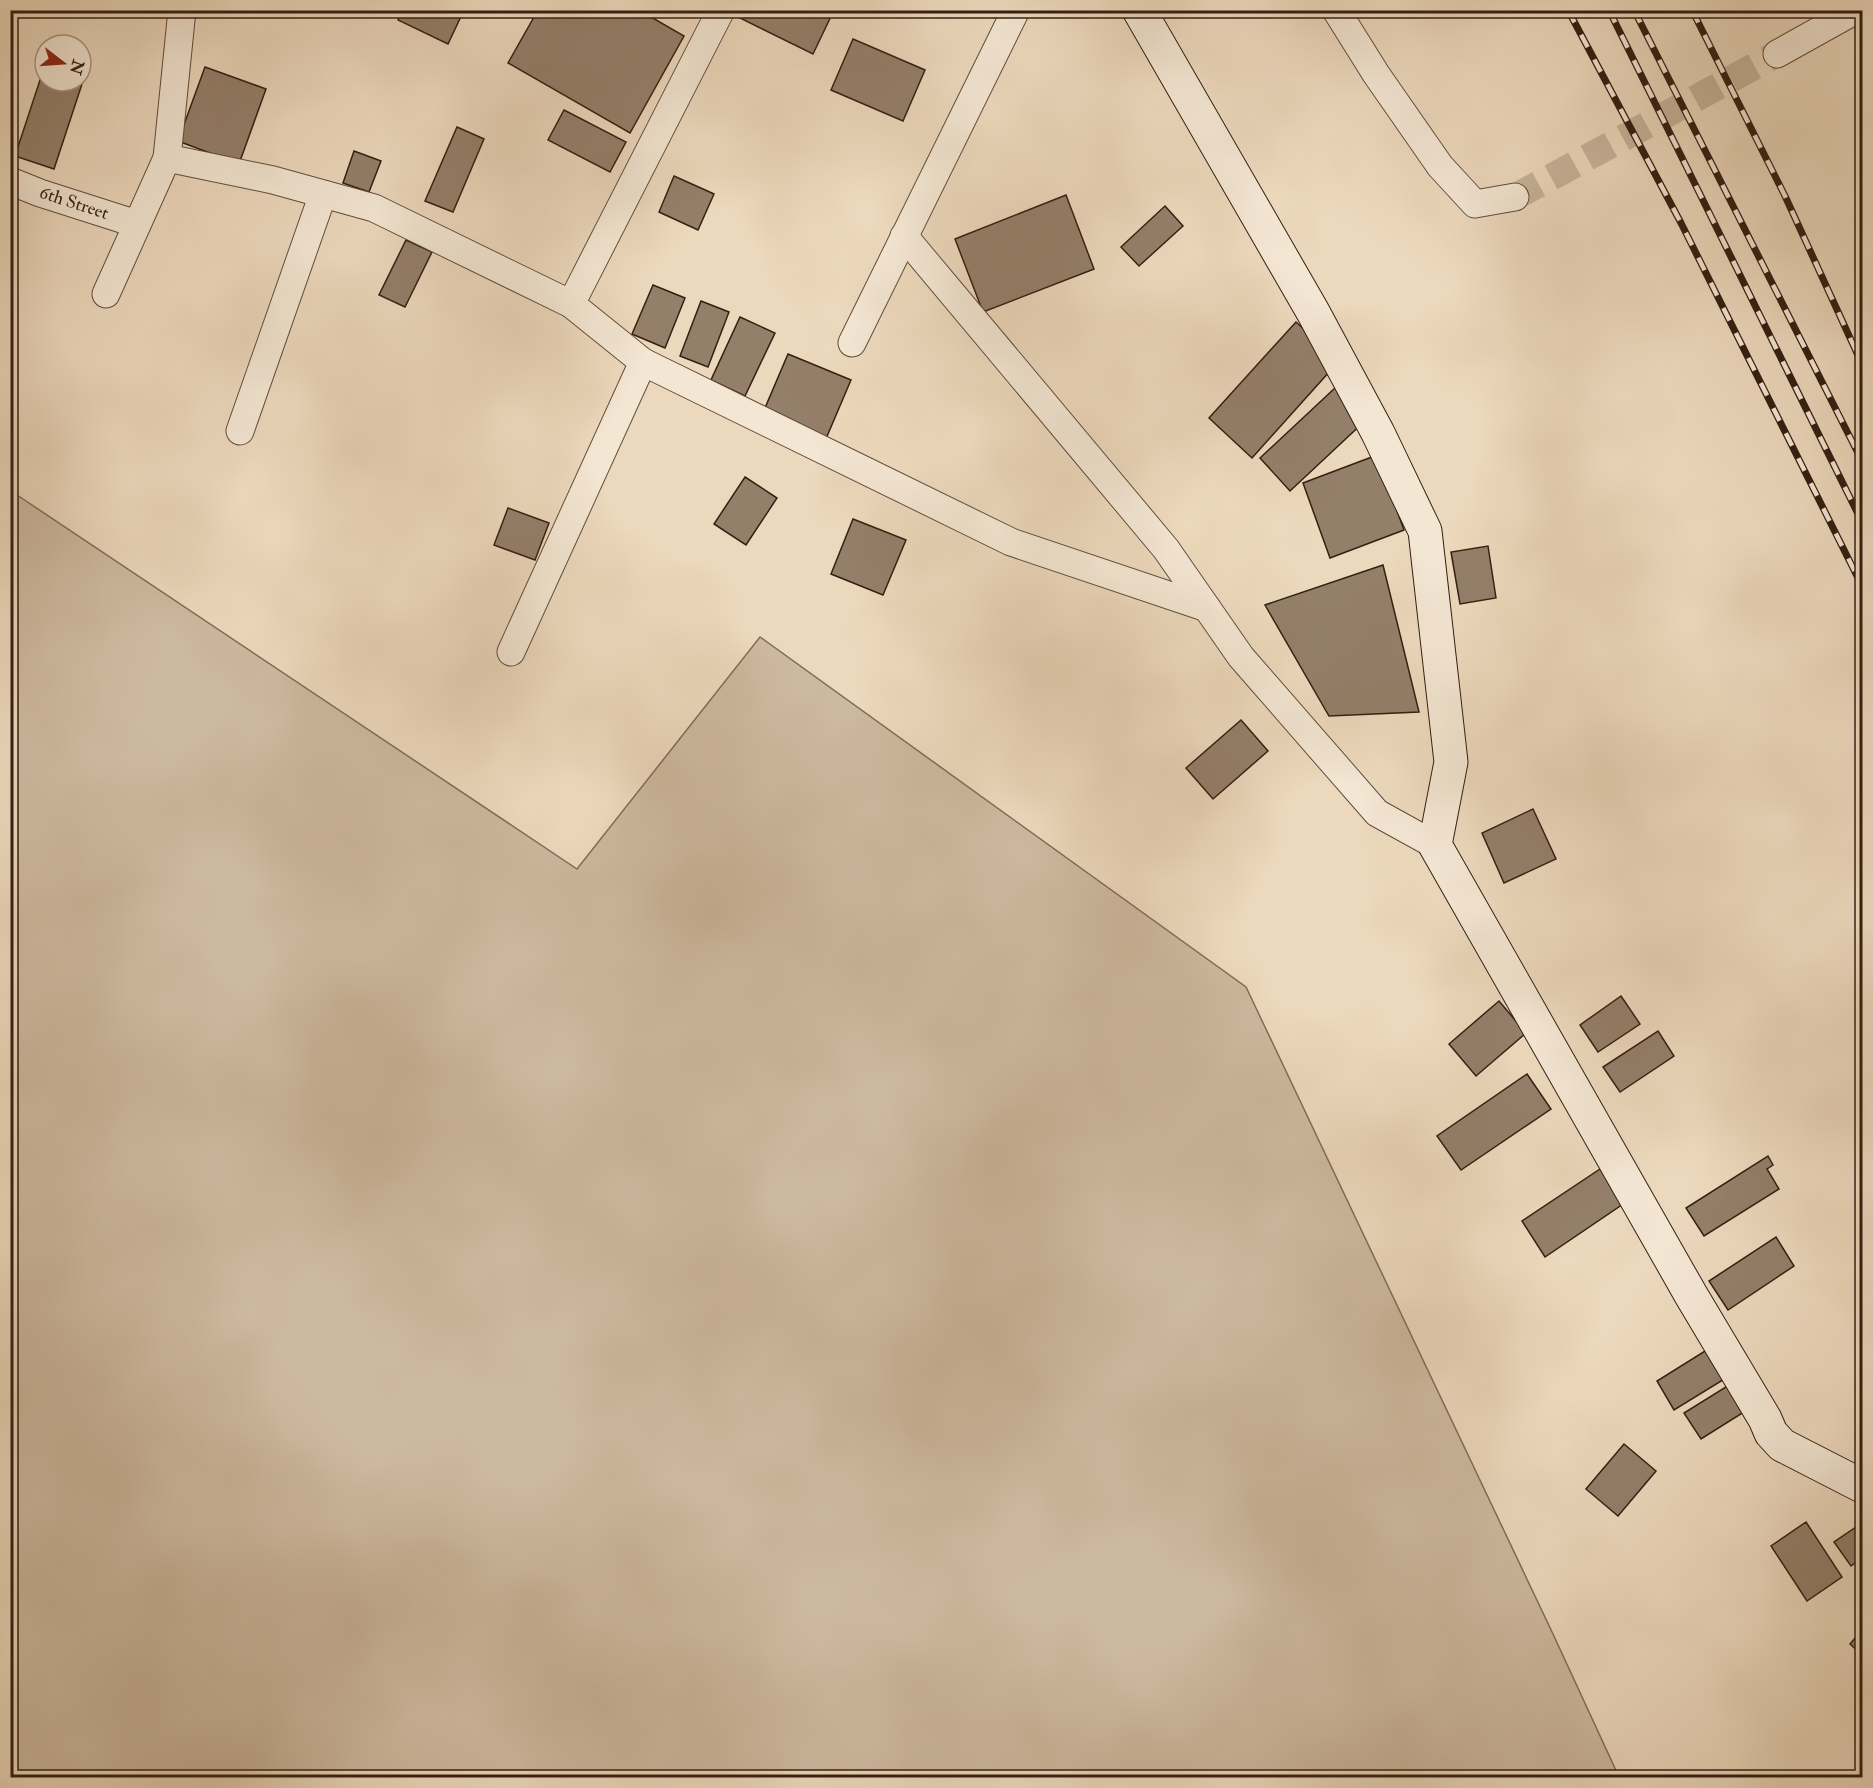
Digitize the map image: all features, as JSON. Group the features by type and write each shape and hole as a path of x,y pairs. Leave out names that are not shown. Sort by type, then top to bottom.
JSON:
{"street":[{"path":"106,294 167,158 182,10"},
{"path":"571,304 721,10"},
{"path":"852,343 1016,10"},
{"path":"1139,10 1313,312 1378,433 1425,531 1451,762 1435,845"},
{"path":"1336,10 1376,74 1440,166 1475,204 1515,197"},
{"path":"1777,54 1856,10"},
{"path":"167,158 273,180 374,208 571,304 643,362 1011,543 1207,608"},
{"name":"6th Street","path":"10,181 137,224"},
{"path":"240,431 323,194"},
{"path":"904,236 1166,549 1241,657 1377,813 1435,845 1771,1433 1782,1445 1863,1486"},
{"path":"511,652 643,362"}],"shaded area":[{"path":"11,491 577,869 760,637 1246,987 1619,1777 11,1777"}],"building":[{"path":"403,10 464,10 448,44 398,20"},
{"path":"538,10 639,10 684,36 630,133 508,63"},
{"path":"739,10 834,10 813,54 736,16"},
{"path":"853,39 925,70 903,121 831,90"},
{"path":"205,67 266,89 239,164 178,141"},
{"path":"36,93 79,93 54,169 15,156"},
{"path":"564,110 626,142 610,172 548,140"},
{"path":"457,127 484,139 453,212 425,201"},
{"path":"354,151 381,161 369,192 343,183"},
{"path":"674,176 714,194 698,230 659,212"},
{"path":"1066,195 1094,269 983,312 955,239"},
{"path":"1165,206 1183,226 1139,266 1121,247"},
{"path":"406,240 432,252 405,307 379,295"},
{"path":"653,285 685,298 665,348 632,334"},
{"path":"701,301 729,312 708,367 680,356"},
{"path":"740,317 775,333 745,396 711,380"},
{"path":"1296,322 1339,361 1252,458 1209,418"},
{"path":"788,354 851,380 825,441 762,415"},
{"path":"1336,387 1367,419 1290,491 1260,458"},
{"path":"1377,455 1404,530 1330,558 1303,483"},
{"path":"745,477 777,498 746,545 714,524"},
{"path":"508,508 549,523 535,560 494,545"},
{"path":"853,519 906,540 883,595 831,574"},
{"path":"1488,546 1496,598 1460,604 1451,552"},
{"path":"1383,565 1419,712 1329,716 1265,605"},
{"path":"1241,720 1268,751 1213,799 1186,768"},
{"path":"1533,809 1556,859 1504,883 1482,833"},
{"path":"1621,996 1640,1024 1598,1052 1580,1025"},
{"path":"1499,1001 1526,1033 1476,1076 1449,1044"},
{"path":"1658,1031 1674,1056 1620,1092 1603,1067"},
{"path":"1527,1074 1551,1109 1461,1170 1437,1136"},
{"path":"1768,1156 1773,1165 1767,1169 1779,1189 1704,1236 1686,1208"},
{"path":"1603,1167 1626,1202 1545,1257 1522,1221"},
{"path":"1776,1237 1794,1266 1728,1310 1709,1281"},
{"path":"1713,1346 1731,1375 1674,1410 1657,1381"},
{"path":"1729,1385 1744,1412 1701,1439 1684,1413"},
{"path":"1624,1444 1656,1471 1618,1516 1586,1489"},
{"path":"1806,1522 1842,1577 1807,1601 1771,1546"},
{"path":"1862,1523 1862,1558 1851,1566 1834,1542"},
{"path":"1862,1630 1862,1655 1850,1644"}],"tunnel":[{"path":"1515,197 1777,54"}],"railway":[{"path":"1568,10 1681,223 1862,586"},
{"path":"1609,10 1862,522"},
{"path":"1634,10 1862,461"},
{"path":"1692,10 1785,196 1862,364"}]}
